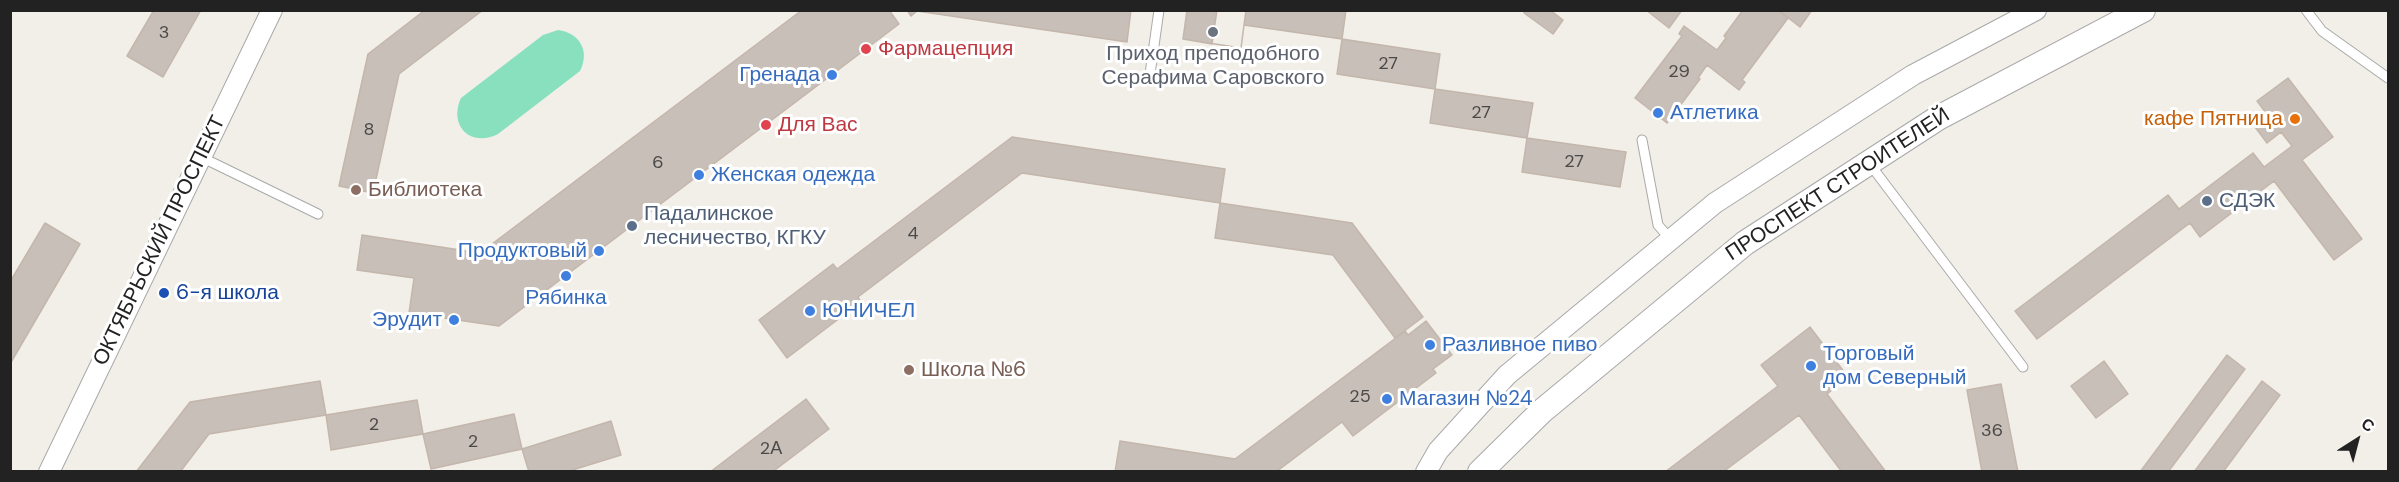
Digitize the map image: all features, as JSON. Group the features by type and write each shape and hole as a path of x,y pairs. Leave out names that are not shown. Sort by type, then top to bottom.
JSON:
{"street":[{"name":"ОКТЯБРЬСКИЙ ПРОСПЕКТ","path":"49,471 272,10"},
{"path":"1426,471 1438,451 1507,375 1715,203 1912,75 2036,10"},
{"name":"ПРОСПЕКТ СТРОИТЕЛЕЙ","path":"1480,471 1542,411 1744,243 1938,118 2143,10"}],"lane":[{"path":"1149,81 1159,10"},
{"path":"2306,10 2322,31 2388,78"},
{"path":"1642,140 1658,225 1671,240"},
{"path":"201,157 318,214"},
{"path":"1868,163 2023,367"}],"green space":[{"path":"558,30 572,35 581,44 584,57 580,71 498,134 488,138 479,138 464,132 458,117 461,98 543,35"}],"building":[{"path":"154,10 201,10 163,77 127,56"},
{"path":"425,10 483,10 399,74 373,193 339,186 368,54"},
{"path":"802,10 889,10 899,24 499,326 409,313 414,278 357,270 362,235 480,253"},
{"path":"907,10 1131,10 1127,42 917,11 911,16"},
{"name":"Приход преподобного Серафима Саровского","path":"1187,10 1246,10 1241,48 1183,39"},
{"path":"1187,10 1217,10 1212,44 1183,39"},
{"name":"Приход преподобного Серафима Саровского","path":"1187,10 1246,10 1241,48 1183,39"},
{"path":"1246,10 1346,10 1342,39 1244,25"},
{"path":"1526,10 1550,10 1563,20 1553,34 1524,13"},
{"path":"1646,10 1682,10 1669,28"},
{"path":"1743,10 1778,10 1788,18 1742,80 1745,82 1739,90 1707,65 1698,78 1700,79 1667,123 1635,98 1682,36 1679,34 1684,26 1717,50"},
{"path":"1778,10 1812,10 1800,27"},
{"path":"1342,39 1440,54 1435,89 1337,74"},
{"path":"2288,78 2333,137 2302,160 2362,239 2334,260 2274,181 2200,237 2190,223 2037,339 2015,311 2168,195 2179,209 2253,153 2264,167 2292,146 2281,132 2267,143 2255,127 2269,117 2257,101"},
{"path":"1435,89 1533,103 1527,138 1430,123"},
{"path":"1012,137 1225,169 1220,203 1022,173 858,297 861,302 787,358 759,320 833,264 837,269"},
{"path":"1527,138 1626,152 1620,187 1522,172"},
{"path":"1220,203 1352,223 1423,317 1395,338 1333,255 1215,238"},
{"path":"45,223 80,244 10,364 10,282"},
{"path":"1426,321 1452,355 1433,369 1436,373 1353,436 1342,422 1276,472 1115,472 1120,441 1235,459 1405,331 1408,335"},
{"path":"1810,327 1848,377 1827,394 1886,472 1842,472 1799,415 1723,472 1665,472 1778,386 1761,365"},
{"path":"2227,355 2245,369 2168,472 2140,472"},
{"path":"2104,361 2128,394 2096,418 2071,386"},
{"path":"320,381 326,415 209,434 180,472 136,472 190,402"},
{"path":"2262,381 2280,395 2223,472 2194,472"},
{"path":"2001,384 2018,472 1982,472 1967,390"},
{"path":"806,399 829,429 775,470 776,472 710,472"},
{"path":"417,400 423,434 331,450 326,415"},
{"path":"514,414 522,449 431,469 423,434"},
{"path":"611,421 621,455 566,472 529,472 522,449"}],"place":[{"name":"Приход преподобного Серафима Саровского","path":"1213,32"},
{"name":"Фармацепция","path":"866,49"},
{"name":"Гренада","path":"832,75"},
{"name":"Атлетика","path":"1658,113"},
{"name":"кафе Пятница","path":"2295,119"},
{"name":"Для Вас","path":"766,125"},
{"name":"Женская одежда","path":"699,175"},
{"name":"Библиотека","path":"356,190"},
{"name":"СДЭК","path":"2207,201"},
{"name":"Падалинское лесничество, КГКУ","path":"632,226"},
{"name":"Продуктовый","path":"599,251"},
{"name":"Рябинка","path":"566,276"},
{"name":"6-я школа","path":"164,293"},
{"name":"ЮНИЧЕЛ","path":"810,311"},
{"name":"Эрудит","path":"454,320"},
{"name":"Разливное пиво","path":"1430,345"},
{"name":"Торговый дом Северный","path":"1811,366"},
{"name":"Школа №6","path":"909,370"},
{"name":"Магазин №24","path":"1387,399"}]}
